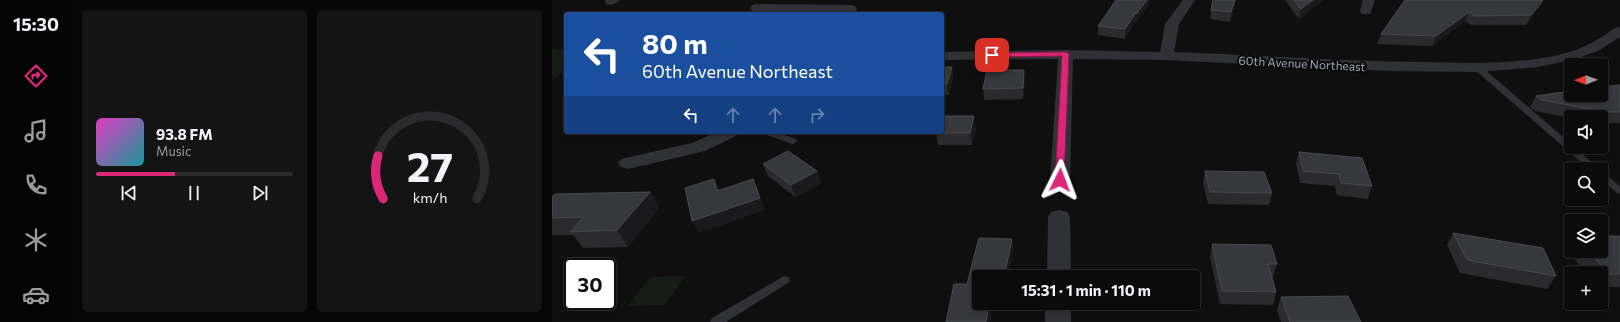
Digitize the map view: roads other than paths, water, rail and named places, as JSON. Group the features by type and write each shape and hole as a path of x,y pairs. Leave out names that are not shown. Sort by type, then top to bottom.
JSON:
{"street":[{"path":"1166,56 1172,24 1189,0"},
{"path":"756,8 852,8"},
{"name":"60th Avenue Northeast","path":"944,56 1066,54 1166,56 1383,66 1478,68 1550,60 1575,55 1595,48 1620,31"},
{"path":"1060,180 1066,54"},
{"path":"628,163 698,146 725,134"},
{"path":"1059,217 1059,270"},
{"path":"1058,310 1058,322"}],"lane":[{"path":"1478,68 1586,162"},
{"path":"773,134 793,141"},
{"path":"1608,181 1620,191"},
{"path":"716,322 784,280"}]}
